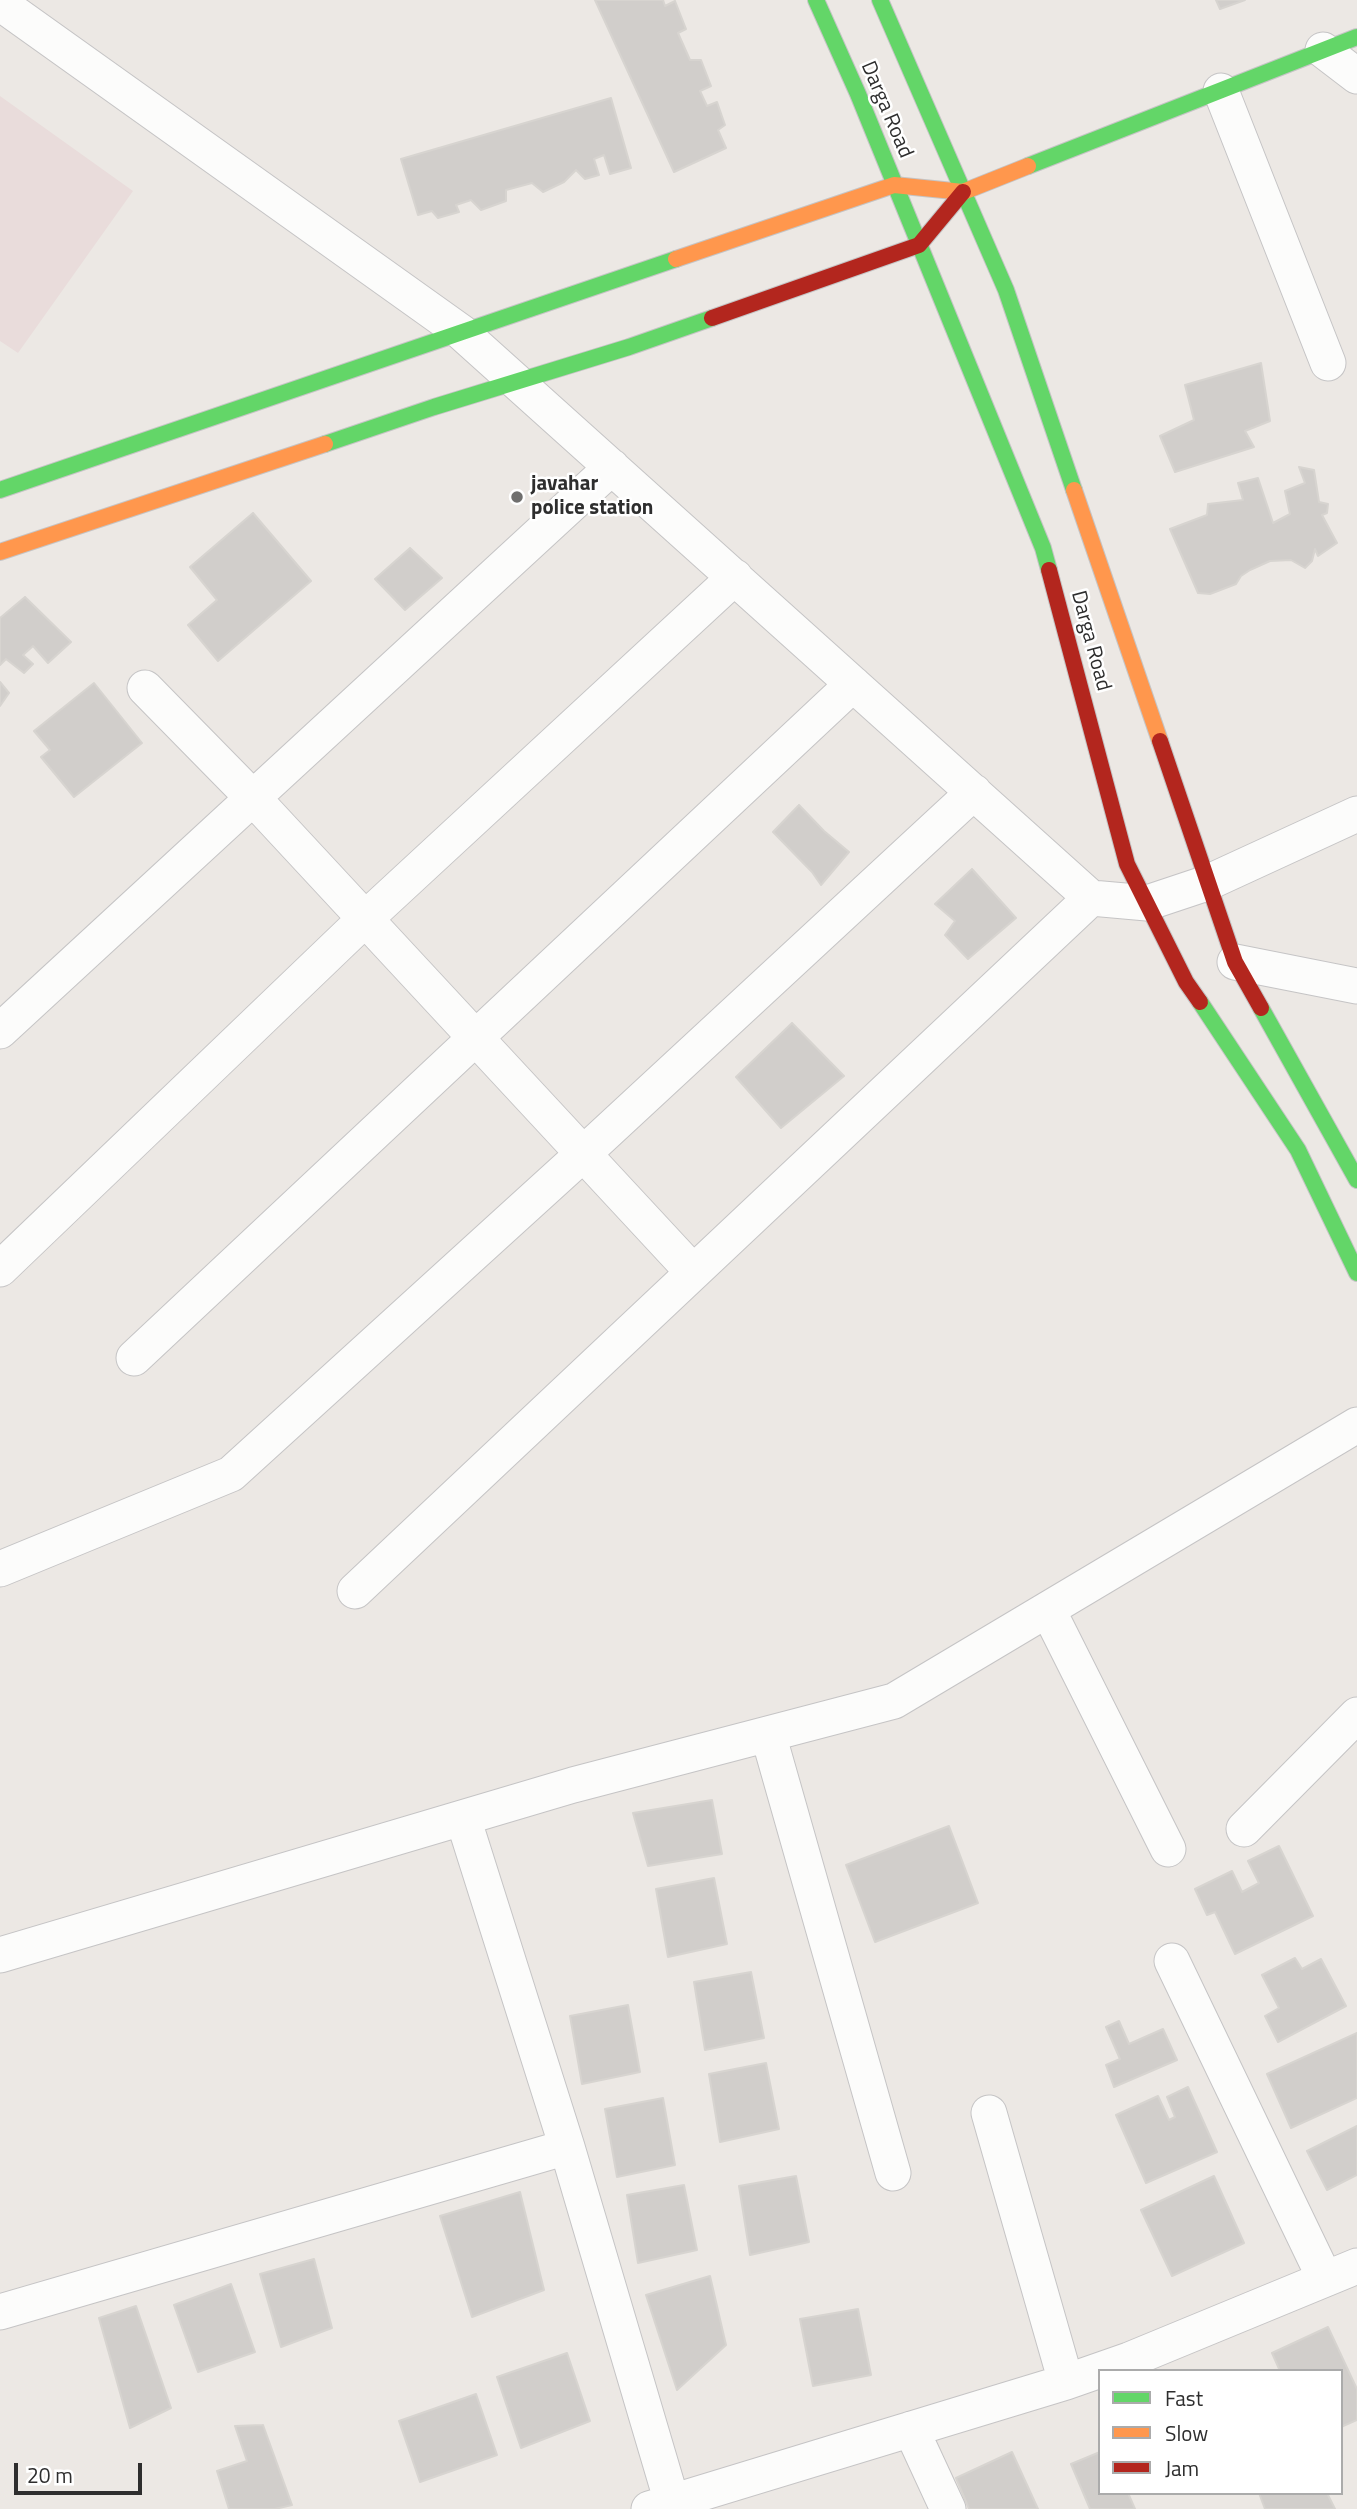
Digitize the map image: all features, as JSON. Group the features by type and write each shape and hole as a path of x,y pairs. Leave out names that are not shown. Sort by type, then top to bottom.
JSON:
{"main road":[{"name":"Darga Road","path":"816,0 1043,548 1127,864 1186,982 1298,1150 1357,1273"},
{"name":"Darga Road","path":"880,0 1006,290 1235,962 1357,1180"},
{"path":"0,490 894,185 963,192 1357,37"},
{"path":"0,552 420,412 629,347 919,245 963,192"}],"street":[{"path":"0,3 461,332 1091,898 1147,903 1208,883 1357,814"},
{"path":"1323,50 1357,76"},
{"path":"1221,91 1328,363"},
{"path":"0,1031 612,467"},
{"path":"0,1269 365,919 735,577"},
{"path":"134,1359 853,684"},
{"path":"145,688 253,798 693,1272"},
{"path":"0,1569 232,1474 974,793"},
{"path":"355,1591 1091,898"},
{"path":"1235,962 1357,986"},
{"path":"0,1955 573,1785 894,1701 1357,1425"},
{"path":"1048,1610 1168,1849"},
{"path":"1244,1829 1357,1715"},
{"path":"768,1734 893,2174"},
{"path":"463,1818 567,2147 665,2507 1098,2371"},
{"path":"1172,1961 1325,2279"},
{"path":"989,2113 1066,2382"},
{"path":"0,2312 567,2147"},
{"path":"1103,2369 1357,2266"},
{"path":"911,2429 948,2509"}],"shaded area":[{"path":"0,96 133,191 18,353 0,341"}],"building":[{"path":"595,0 663,0 665,6 675,1 686,29 678,33 690,60 701,60 711,86 700,91 707,106 717,102 725,125 718,130 726,148 674,172"},
{"path":"1216,0 1245,0 1220,9"},
{"path":"611,98 631,168 610,174 604,155 594,159 599,175 585,179 576,170 564,182 543,192 532,183 506,190 506,201 481,210 471,200 456,205 459,212 438,218 432,211 418,215 401,159"},
{"path":"1261,363 1270,421 1245,431 1254,447 1175,472 1160,436 1194,420 1185,385"},
{"path":"1299,467 1314,470 1319,502 1328,504 1327,513 1322,515 1337,543 1318,556 1315,549 1312,561 1305,568 1291,560 1270,561 1241,576 1236,584 1210,594 1198,593 1170,529 1207,515 1208,504 1243,500 1238,483 1258,478 1273,523 1290,514 1285,491 1305,483"},
{"path":"253,513 311,581 218,661 188,625 217,600 190,567"},
{"path":"410,548 442,578 405,610 375,579"},
{"path":"25,597 71,642 48,663 33,646 23,655 33,664 24,673 6,659 0,665 0,618"},
{"path":"0,682 9,693 0,706"},
{"path":"94,683 142,743 74,797 41,757 50,750 34,731"},
{"path":"799,805 849,852 821,885 773,832"},
{"path":"972,869 1016,918 968,959 945,935 955,921 935,904"},
{"path":"792,1023 844,1076 781,1128 736,1077"},
{"path":"712,1800 722,1854 648,1866 633,1813"},
{"path":"949,1826 978,1903 875,1942 846,1865"},
{"path":"1279,1846 1313,1916 1235,1954 1215,1912 1207,1915 1195,1889 1232,1871 1242,1892 1259,1883 1248,1861"},
{"path":"714,1878 727,1944 668,1957 656,1889"},
{"path":"1295,1958 1302,1969 1321,1959 1346,2006 1278,2042 1265,2016 1279,2008 1262,1975"},
{"path":"751,1972 764,2038 705,2050 694,1982"},
{"path":"628,2005 640,2072 582,2084 570,2016"},
{"path":"1119,2021 1129,2044 1163,2029 1177,2060 1114,2087 1106,2065 1120,2059 1106,2027"},
{"path":"1357,2033 1357,2098 1291,2128 1267,2074"},
{"path":"766,2063 779,2129 720,2142 709,2074"},
{"path":"1188,2087 1217,2152 1146,2183 1116,2115 1158,2096 1169,2120 1175,2117 1167,2097"},
{"path":"663,2098 675,2165 617,2177 605,2109"},
{"path":"1357,2126 1357,2175 1327,2190 1307,2151"},
{"path":"796,2176 809,2242 750,2255 739,2186"},
{"path":"1214,2176 1244,2243 1172,2276 1141,2210"},
{"path":"684,2185 697,2250 638,2263 627,2195"},
{"path":"520,2192 544,2290 472,2317 440,2216"},
{"path":"314,2259 332,2328 281,2347 260,2274"},
{"path":"710,2276 726,2345 677,2390 646,2295"},
{"path":"231,2284 255,2352 198,2372 174,2305"},
{"path":"136,2306 171,2408 130,2428 99,2318"},
{"path":"858,2309 871,2375 813,2386 800,2319"},
{"path":"1328,2327 1357,2389 1357,2420 1343,2426 1343,2369 1279,2369 1272,2353"},
{"path":"567,2353 590,2421 521,2448 497,2377"},
{"path":"476,2394 497,2455 420,2482 399,2421"},
{"path":"263,2425 292,2505 275,2509 229,2509 217,2471 247,2461 235,2426"},
{"path":"1012,2452 1038,2509 969,2509 956,2478"},
{"path":"1098,2453 1098,2495 1129,2495 1135,2509 1090,2509 1071,2464"},
{"path":"1260,2495 1328,2495 1335,2509 1265,2509"}],"traffic: fast":[{"path":"816,0 858,94 1043,548 1049,570"},
{"path":"880,0 1006,290 1074,490"},
{"path":"1028,166 1357,37"},
{"path":"0,490 676,259"},
{"path":"325,444 712,318"},
{"path":"1200,1002 1298,1150 1357,1273"},
{"path":"1261,1008 1357,1180"}],"traffic: slow":[{"path":"676,259 894,185 963,192 1028,166"},
{"path":"0,552 325,444"},
{"path":"1074,490 1160,741"}],"traffic: jam":[{"path":"712,318 919,245 963,192"},
{"path":"1049,570 1127,864 1186,982 1200,1002"},
{"path":"1160,741 1235,962 1261,1008"}],"place":[{"name":"javahar police station","path":"517,497"}]}
